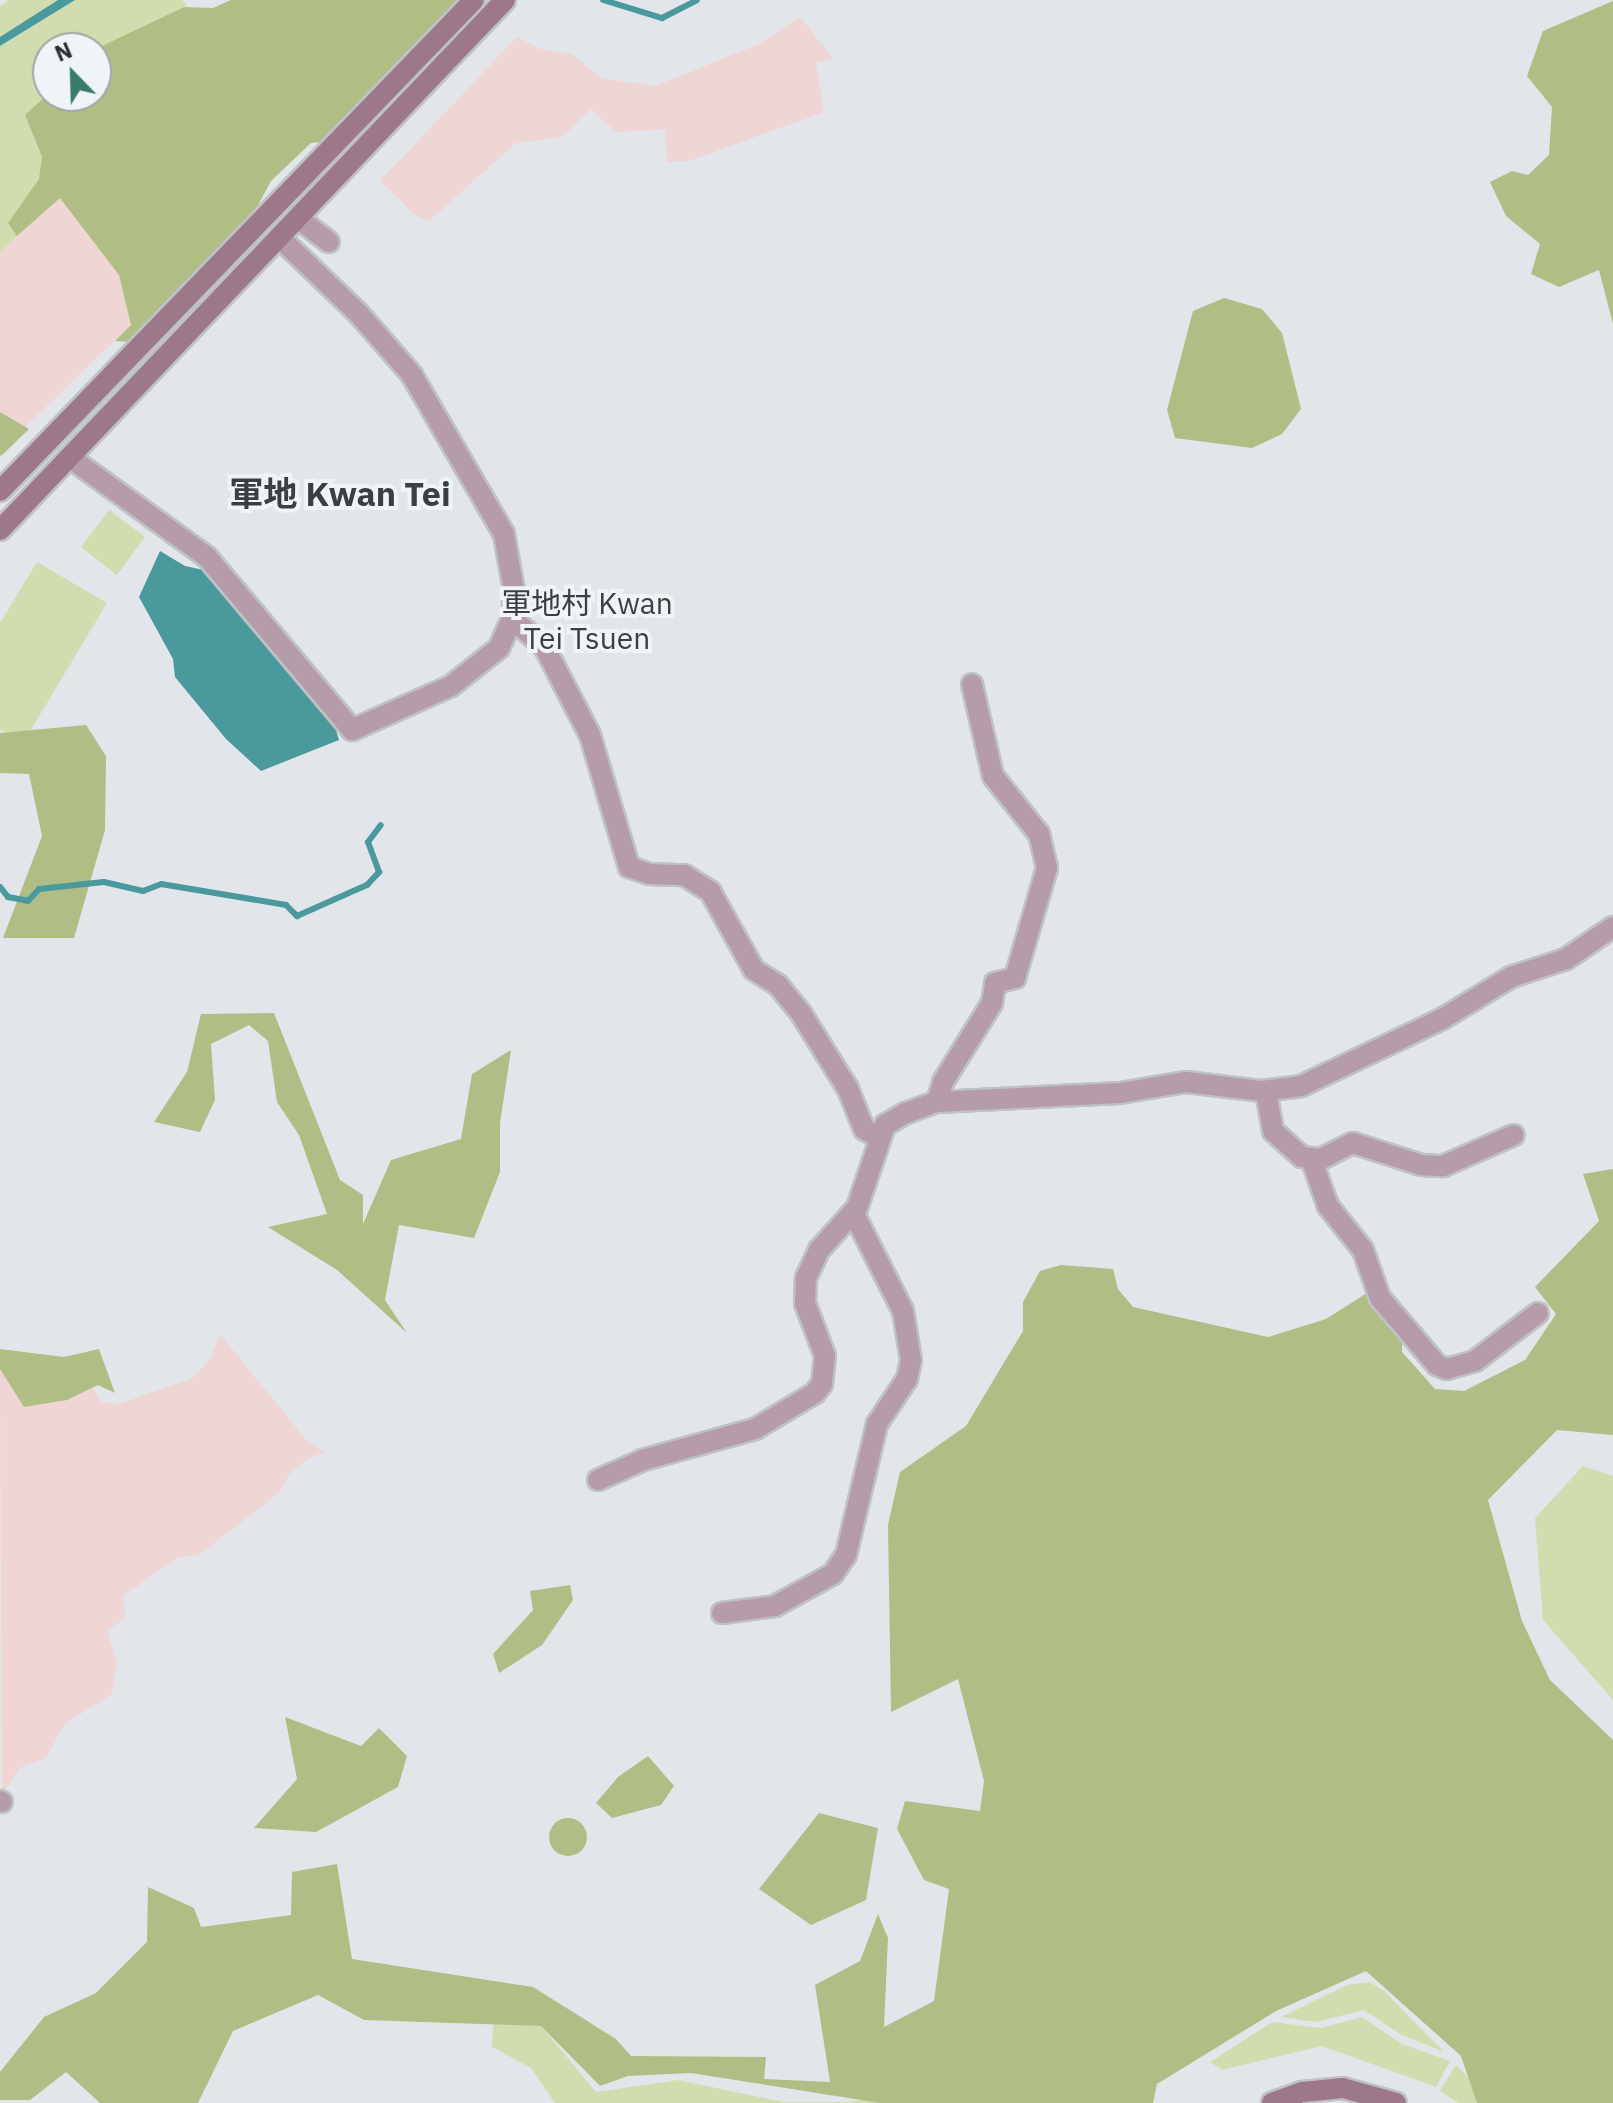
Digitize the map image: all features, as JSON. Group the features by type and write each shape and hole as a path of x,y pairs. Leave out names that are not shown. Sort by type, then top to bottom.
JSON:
{"main road":[{"path":"0,491 474,0"},
{"path":"0,530 504,1"},
{"path":"1272,2103 1303,2092 1343,2088 1396,2103"}],"street":[{"path":"298,218 329,242"},
{"path":"69,457 207,557 352,730 451,686 499,648 512,619 514,591 504,534 412,375 359,314 279,237"},
{"path":"512,619 544,646 590,735 629,867 649,874 684,875 710,891 754,970 778,985 802,1015 848,1089 864,1129 878,1137"},
{"path":"937,1102 943,1082 992,1003 995,983 1015,978 1047,868 1039,834 993,776 972,684"},
{"path":"598,1480 643,1460 755,1429 815,1393 822,1384 825,1356 805,1303 806,1278 819,1250 853,1212 869,1184 878,1137 885,1125 937,1102 1120,1093 1186,1082 1266,1091 1311,1081 1442,1019 1511,977 1566,959 1613,927"},
{"path":"1266,1091 1269,1118 1281,1143 1311,1158 1321,1159 1353,1143 1421,1165 1443,1166 1514,1135"},
{"path":"1311,1158 1328,1206 1363,1250 1380,1298 1437,1365 1447,1369 1475,1361 1538,1313"},
{"path":"722,1613 775,1606 833,1574 846,1555 877,1424 907,1379 911,1360 903,1311 853,1212"}],"shaded area":[{"path":"800,17 833,58 816,63 824,112 689,161 667,162 665,129 616,132 591,109 562,137 516,143 429,221 416,216 380,181 517,37 540,49 572,54 601,78 655,86 759,44"},
{"path":"63,194 119,275 131,325 23,429 0,413 0,252"},
{"path":"220,1334 307,1441 325,1452 309,1458 289,1474 280,1492 199,1555 179,1557 124,1595 125,1619 107,1630 117,1664 112,1694 65,1724 46,1757 19,1769 2,1795 0,1365 30,1406 88,1381 102,1402 119,1404 193,1378 211,1357"}],"green space":[{"path":"9,0 58,0 0,37 0,6"},
{"path":"75,0 182,0 187,5 112,43 112,32 32,32 32,109 25,115 42,157 44,183 9,222 17,236 0,252 0,46"},
{"path":"231,0 466,0 325,142 311,143 271,181 255,211 130,342 115,341 131,325 119,275 60,198 17,236 8,223 39,179 42,157 25,115 32,109 32,112 112,112 112,41 184,7 213,8"},
{"path":"1613,1 1613,324 1599,270 1559,287 1531,274 1540,244 1506,216 1490,182 1512,171 1528,175 1549,155 1552,107 1527,76 1543,31"},
{"path":"1224,298 1262,309 1282,333 1301,409 1282,434 1252,448 1175,438 1167,410 1193,311"},
{"path":"0,412 29,429 1,456 0,455"},
{"path":"109,510 145,537 117,575 81,547"},
{"path":"37,562 107,603 23,743 0,729 0,623"},
{"path":"86,725 106,756 105,830 74,938 3,938 42,836 29,774 0,773 0,733"},
{"path":"274,1013 340,1180 363,1195 363,1224 391,1160 461,1139 472,1074 511,1050 500,1123 500,1172 474,1238 399,1225 385,1300 407,1333 337,1270 268,1227 327,1214 299,1135 277,1102 268,1041 249,1025 211,1044 215,1100 200,1132 154,1122 187,1072 201,1014"},
{"path":"1613,1169 1613,1435 1557,1430 1488,1500 1522,1621 1550,1680 1613,1740 1613,2103 1477,2103 1461,2056 1366,1971 1276,2011 1157,2084 1153,2103 880,2103 691,2073 628,2076 600,2086 541,2026 364,2020 318,1995 233,2031 198,2103 100,2103 66,2072 30,2100 0,2100 0,2072 44,2017 96,1993 147,1942 148,1887 194,1908 201,1927 291,1915 292,1872 337,1864 352,1959 533,1987 616,2039 631,2056 766,2057 764,2079 830,2082 815,1985 860,1961 878,1914 888,1938 884,2027 934,2001 949,1889 924,1880 897,1829 905,1801 980,1811 984,1781 958,1679 891,1712 888,1525 900,1472 966,1426 1023,1331 1023,1302 1040,1271 1061,1265 1113,1269 1118,1289 1133,1307 1268,1337 1326,1319 1370,1291 1403,1323 1402,1352 1435,1389 1464,1391 1525,1360 1556,1314 1535,1287 1599,1221 1583,1174"},
{"path":"0,1349 64,1357 99,1349 115,1393 98,1385 67,1400 24,1407 0,1369"},
{"path":"1583,1466 1613,1476 1613,1700 1543,1620 1535,1518"},
{"path":"570,1585 573,1600 542,1645 499,1673 493,1654 533,1610 530,1591"},
{"path":"285,1717 361,1746 379,1728 407,1756 398,1787 316,1832 254,1828 297,1779"},
{"path":"648,1756 674,1786 661,1805 612,1818 596,1803 618,1777"},
{"path":"819,1813 878,1828 866,1900 811,1925 759,1889"},
{"path":"568,1818 582,1823 587,1837 582,1851 568,1856 554,1851 549,1837 554,1823"},
{"path":"1370,1982 1384,1991 1444,2052 1400,2034 1364,2010 1316,2022 1281,2017 1347,1985"},
{"path":"1362,2017 1402,2044 1450,2061 1436,2087 1322,2046 1222,2070 1210,2062 1272,2022 1321,2028"},
{"path":"493,2025 541,2026 596,2092 678,2080 783,2102 851,2102 936,2078 1152,2103 555,2103 531,2068 492,2047"},
{"path":"1456,2065 1494,2103 1458,2103 1440,2091"}],"water":[{"path":"58,0 75,0 0,46 0,37"},
{"path":"160,551 185,566 208,571 335,727 339,740 261,771 226,739 175,677 173,659 139,597"}],"waterway":[{"path":"603,0 662,18 697,0"},
{"path":"0,887 8,897 28,901 39,889 104,882 143,891 161,884 286,905 297,916 367,885 379,872 368,842 381,825"}],"district":[{"name":"軍地 Kwan Tei","path":"340,494"},
{"name":"軍地村 Kwan Tei Tsuen","path":"587,620"}]}
